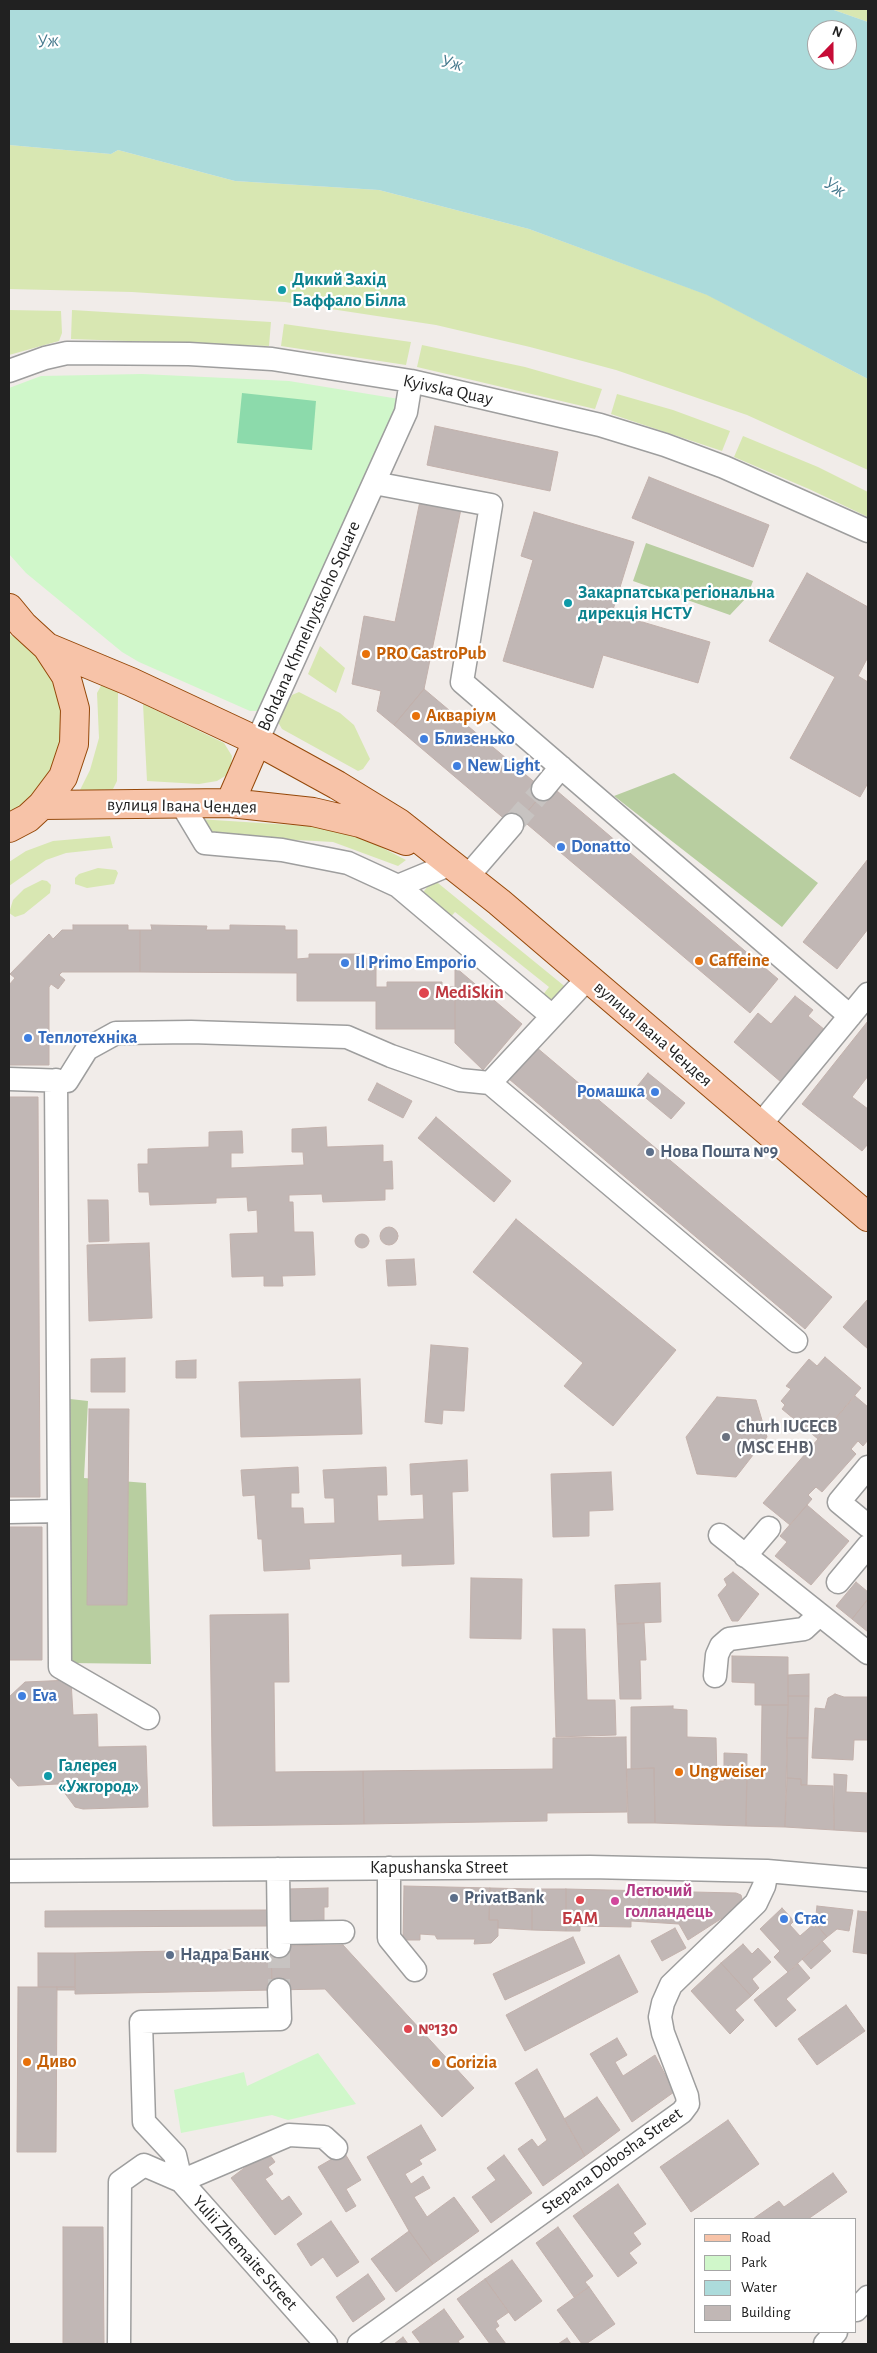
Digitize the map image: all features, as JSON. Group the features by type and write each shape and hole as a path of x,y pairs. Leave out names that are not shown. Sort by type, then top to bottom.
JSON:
{"main road":[{"name":"Bohdana Khmelnytskoho Square","path":"9,837 63,777 74,744 75,709 66,676 48,647 14,617"},
{"name":"Bohdana Khmelnytskoho Square","path":"48,647 131,682 257,741"},
{"path":"230,803 257,741"},
{"name":"вулиця Івана Чендея","path":"257,741 337,785 399,823 588,978 868,1217"},
{"name":"вулиця Івана Чендея","path":"26,817 181,804 230,803 313,812 360,824 451,864"}],"street":[{"name":"Kyivska Quay","path":"9,371 45,358 67,353 189,354 272,359 410,381 600,425 665,445 733,470 868,531"},
{"name":"Bohdana Khmelnytskoho Square","path":"257,741 406,412 410,381"},
{"path":"374,483 491,505 462,682 850,1016"},
{"path":"542,789 561,767"},
{"path":"181,804 206,843 282,850 348,862 398,886 552,1016"},
{"path":"398,886 451,864 512,825"},
{"path":"490,1083 588,978"},
{"path":"760,1125 868,994"},
{"path":"9,1079 67,1081 87,1049 116,1033 191,1032 347,1037 391,1056 460,1080 490,1083 796,1341"},
{"path":"56,1080 60,1667 148,1718"},
{"path":"868,1467 839,1502 868,1526"},
{"path":"9,1512 59,1511"},
{"path":"745,1556 769,1528"},
{"path":"720,1536 868,1653"},
{"path":"838,1582 868,1546"},
{"path":"715,1676 717,1655 721,1646 729,1639 804,1629 819,1615"},
{"name":"Kapushanska Street","path":"9,1871 590,1867 767,1871 868,1880"},
{"path":"389,1868 389,1938 415,1970"},
{"path":"278,1869 279,1939 343,1932"},
{"name":"Stepana Dobosha Street","path":"359,2344 682,2112 688,2104 687,2096 663,2033 660,2016 663,2003 672,1985 756,1903 764,1886 767,1871"},
{"name":"Yulii Zhemaite Street","path":"279,1990 280,2019 142,2022 144,2122 175,2155 181,2181 326,2344"},
{"path":"119,2344 120,2182 144,2165 181,2181 289,2135 324,2137 336,2148"},
{"path":"857,2309 868,2297"},
{"path":"825,2344 835,2333"}],"green space":[{"path":"831,9 868,9 868,22"},
{"path":"9,145 111,154 118,150 235,181 379,190 529,229 708,295 868,379 868,470 747,415 616,370 436,325 285,302 132,292 9,289"},
{"path":"9,310 61,311 62,333 59,341 9,355"},
{"path":"72,310 271,322 269,346 71,339"},
{"path":"284,324 411,342 406,365 281,346"},
{"path":"422,345 525,367 602,389 595,409 417,367"},
{"path":"142,374 289,381 399,399 341,534 276,670 277,675 257,711 250,711 139,662 122,652 26,573 9,554 9,388 41,376"},
{"path":"242,393 316,401 312,450 237,443"},
{"path":"617,394 673,410 730,431 722,451 611,414"},
{"path":"743,436 818,467 868,492 868,517 734,457"},
{"path":"646,543 753,581 747,597 730,615 633,581"},
{"path":"9,634 24,643 45,667 59,696 62,728 55,760 40,788 16,810 9,813"},
{"path":"320,646 345,668 336,693 308,674"},
{"path":"102,684 118,692 117,781 113,789 84,791 80,790 90,770 99,738 97,693"},
{"path":"299,692 340,713 354,725 370,759 363,769 358,771 282,729 278,722 292,695"},
{"path":"143,704 224,743 232,756 230,773 217,781 199,784 147,781"},
{"path":"674,773 818,883 782,927 614,796"},
{"path":"198,819 323,827 371,842 406,860 398,866 333,842 206,835"},
{"path":"110,836 113,848 66,853 46,860 9,886 9,862 26,851 53,841"},
{"path":"98,868 116,870 118,873 114,884 87,888 75,884 75,878 79,874"},
{"path":"433,879 568,989 554,1006 542,996 549,987 455,912 447,921 419,898"},
{"path":"42,880 47,881 51,885 50,893 24,914 15,917 9,913 13,900 24,889"},
{"path":"70,1399 88,1401 84,1478 146,1483 151,1664 69,1663"},
{"path":"318,2053 356,2104 288,2120 272,2115 181,2133 174,2090 244,2072 247,2086"}],"water":[{"name":"Уж","path":"9,9 831,9 868,22 868,379 707,295 529,229 379,190 235,181 118,150 111,154 9,145"}],"building":[{"path":"435,426 558,452 550,491 427,465"},
{"path":"649,477 769,525 753,567 632,518"},
{"path":"420,501 461,509 424,689 394,725 377,711 381,691 352,684 364,616 395,622"},
{"name":"Закарпатська регіональна дирекція НСТУ","path":"534,512 634,542 612,613 710,642 698,683 603,655 593,688 503,661 533,560 521,556"},
{"path":"807,573 868,607 868,657 858,676 868,682 868,783 860,797 790,758 835,677 769,641"},
{"path":"424,689 545,791 514,827 394,725"},
{"path":"550,785 778,979 750,1013 521,819"},
{"path":"868,859 868,929 837,969 803,942"},
{"path":"73,925 128,925 128,930 140,930 140,972 62,972 59,975 65,980 58,989 51,984 49,987 49,1065 9,1065 9,985 15,978 10,974 49,934 53,939 62,930 73,930"},
{"path":"151,925 207,926 206,930 230,930 230,925 285,926 285,930 297,930 297,959 309,958 309,954 364,954 364,958 376,959 376,987 387,987 387,982 442,982 442,987 455,987 455,1029 376,1029 376,1001 297,1001 297,973 140,972 140,930 152,930"},
{"path":"455,967 522,1024 483,1070 455,1043"},
{"path":"795,996 813,1010 808,1016 825,1030 781,1082 734,1042 758,1013 771,1024"},
{"path":"868,1021 868,1076 852,1097 868,1109 868,1144 862,1151 802,1104"},
{"path":"536,1047 832,1297 805,1329 509,1079"},
{"path":"648,1073 685,1103 671,1119 635,1089"},
{"path":"377,1083 412,1101 403,1118 368,1100"},
{"path":"9,1097 38,1097 40,1497 9,1497"},
{"path":"436,1117 511,1181 494,1202 418,1138"},
{"path":"326,1127 327,1147 383,1145 383,1162 392,1161 393,1189 385,1189 385,1200 323,1202 322,1194 289,1195 289,1202 293,1202 294,1232 313,1232 315,1275 282,1276 283,1286 264,1286 264,1276 232,1277 230,1234 258,1233 257,1210 248,1211 247,1197 216,1198 216,1203 150,1205 149,1192 139,1192 138,1164 148,1164 148,1149 209,1147 209,1132 242,1131 243,1153 231,1153 231,1168 304,1165 303,1152 292,1152 292,1129"},
{"path":"88,1200 108,1200 109,1241 89,1242"},
{"path":"516,1219 676,1350 613,1426 564,1386 583,1363 473,1272"},
{"path":"389,1227 395,1230 398,1236 395,1242 389,1245 383,1242 380,1236 383,1230"},
{"path":"359,1234 365,1234 369,1241 365,1248 359,1248 355,1244 355,1238"},
{"path":"149,1243 152,1318 89,1321 87,1245"},
{"path":"414,1259 416,1285 388,1286 386,1260"},
{"path":"868,1299 868,1349 843,1327"},
{"path":"431,1345 468,1348 464,1411 443,1410 442,1424 425,1422"},
{"path":"825,1357 861,1388 818,1439 782,1409 785,1405 781,1401 791,1389 786,1386 809,1359 817,1366"},
{"path":"125,1358 125,1392 91,1392 91,1359"},
{"path":"196,1360 196,1378 176,1378 176,1361"},
{"path":"360,1379 362,1434 241,1437 239,1382"},
{"path":"855,1396 868,1407 868,1440 863,1446 858,1441 851,1449 856,1454 822,1492 816,1487 808,1495 812,1499 790,1525 763,1503"},
{"name":"Churh IUCECB (MSC EHB)","path":"717,1397 756,1400 767,1437 736,1477 697,1474 686,1437"},
{"path":"89,1409 129,1409 127,1605 87,1605"},
{"path":"467,1460 468,1491 452,1492 454,1564 402,1566 402,1554 309,1559 310,1569 264,1571 262,1539 258,1539 255,1495 243,1496 241,1470 298,1467 299,1493 291,1493 291,1508 303,1508 304,1524 335,1523 334,1498 325,1498 323,1470 386,1467 387,1495 377,1495 378,1521 424,1519 423,1494 411,1495 410,1464"},
{"path":"611,1472 613,1510 589,1511 589,1536 553,1537 551,1474"},
{"path":"807,1505 849,1541 811,1585 775,1556 787,1542 780,1536"},
{"path":"9,1527 42,1527 42,1660 9,1660"},
{"path":"733,1572 759,1594 738,1621 732,1621 718,1595 727,1585 724,1579"},
{"path":"471,1578 522,1579 521,1639 470,1638"},
{"path":"856,1582 868,1592 868,1599 852,1619 836,1606"},
{"path":"660,1583 661,1622 617,1624 615,1585"},
{"path":"868,1599 868,1632 852,1619"},
{"path":"288,1614 289,1682 274,1682 275,1772 363,1771 364,1824 213,1826 210,1615"},
{"path":"644,1623 646,1660 640,1660 641,1699 620,1699 617,1624"},
{"path":"553,1629 585,1629 587,1700 615,1700 616,1735 556,1737"},
{"path":"732,1656 788,1657 788,1705 755,1705 755,1683 732,1682"},
{"path":"809,1674 809,1696 788,1696 788,1675"},
{"path":"71,1680 73,1715 97,1714 98,1747 146,1746 148,1807 83,1809 75,1807 58,1784 18,1786 9,1776 9,1697 25,1682"},
{"path":"835,1694 844,1697 868,1697 868,1740 854,1740 853,1760 812,1758 815,1708 825,1709 828,1698"},
{"path":"788,1696 809,1696 808,1738 787,1738"},
{"path":"762,1705 788,1705 785,1827 746,1826 747,1775 761,1775"},
{"path":"673,1706 673,1709 687,1710 687,1737 716,1738 717,1781 724,1781 724,1753 747,1754 746,1826 655,1823 654,1768 631,1769 631,1707"},
{"path":"626,1737 627,1812 547,1813 547,1821 364,1824 363,1771 553,1769 553,1738"},
{"path":"787,1738 808,1738 807,1785 801,1785 801,1779 787,1778"},
{"path":"654,1768 655,1823 628,1823 627,1769"},
{"path":"834,1774 847,1775 846,1792 868,1793 868,1832 834,1830"},
{"path":"787,1778 801,1779 801,1785 833,1786 834,1830 785,1827"},
{"path":"404,1886 490,1888 489,1920 498,1920 498,1936 491,1943 474,1944 475,1939 437,1939 435,1935 420,1934 420,1940 403,1940"},
{"path":"328,1888 328,1907 324,1907 324,1924 288,1925 287,1889"},
{"path":"490,1888 532,1889 532,1930 498,1928 498,1920 489,1920"},
{"path":"532,1889 566,1889 566,1931 532,1930"},
{"path":"566,1889 650,1891 647,1922 631,1921 631,1927 580,1926 580,1931 566,1931"},
{"path":"650,1891 736,1893 741,1895 742,1899 730,1913 688,1940 679,1924 647,1922"},
{"path":"817,1906 853,1910 849,1931 837,1929 827,1937 815,1923"},
{"path":"782,1908 794,1921 790,1925 800,1936 815,1923 827,1937 788,1972 774,1957 780,1951 760,1929"},
{"path":"268,1910 268,1926 45,1927 45,1911"},
{"path":"858,1911 868,1912 868,1954 853,1952"},
{"path":"675,1928 686,1948 662,1961 651,1941"},
{"path":"573,1937 585,1963 505,2000 493,1974"},
{"path":"822,1941 831,1951 811,1969 802,1959"},
{"path":"743,1944 752,1954 758,1948 771,1962 752,1979 759,1988 751,1996 721,1963"},
{"path":"343,1945 474,2088 442,2117 325,1989 272,1990 271,1946"},
{"path":"271,1949 272,1990 75,1994 75,1953"},
{"path":"38,1953 75,1953 75,1987 38,1987"},
{"path":"619,1955 638,1992 525,2051 506,2015"},
{"path":"721,1963 751,1996 735,2010 744,2020 730,2034 691,1991"},
{"path":"798,1964 810,1978 786,1999 796,2010 776,2027 754,2000"},
{"path":"18,1987 57,1987 56,2152 17,2152"},
{"path":"57,1987 75,1987 76,1990 57,1990"},
{"path":"846,2005 865,2031 817,2065 798,2039"},
{"path":"617,2038 627,2055 615,2062 623,2076 655,2055 674,2092 632,2122 590,2054"},
{"path":"537,2069 585,2156 543,2186 518,2149 532,2139 538,2147 547,2140 515,2083"},
{"path":"597,2097 620,2130 585,2156 564,2119"},
{"path":"728,2120 759,2164 691,2212 660,2167"},
{"path":"421,2125 436,2150 419,2160 422,2164 405,2174 411,2184 423,2176 430,2188 414,2197 427,2217 454,2197 479,2231 433,2264 409,2231 367,2157"},
{"path":"267,2151 275,2162 268,2167 273,2174 265,2179 282,2201 289,2196 302,2214 275,2235 231,2178"},
{"path":"344,2152 361,2180 346,2189 356,2206 346,2212 318,2167"},
{"path":"504,2155 532,2193 491,2223 472,2197 496,2180 487,2168"},
{"path":"833,2173 847,2192 809,2218 754,2218 779,2201 784,2207"},
{"path":"618,2184 646,2224 633,2233 641,2244 629,2253 637,2263 618,2277 573,2216"},
{"path":"331,2221 359,2262 337,2277 323,2257 311,2266 297,2244"},
{"path":"63,2227 103,2227 104,2344 63,2344"},
{"path":"558,2227 593,2276 585,2282 589,2287 574,2297 536,2243"},
{"path":"409,2231 433,2264 396,2292 371,2259"},
{"path":"512,2260 542,2301 515,2321 485,2279"},
{"path":"368,2274 385,2299 353,2322 336,2297"},
{"path":"485,2279 509,2312 496,2321 499,2326 495,2329 506,2344 490,2344 457,2299"},
{"path":"589,2287 615,2324 586,2344 582,2344 557,2310"},
{"path":"444,2309 464,2337 458,2341 460,2344 421,2344 412,2332"},
{"path":"403,2337 408,2344 394,2344"},
{"path":"567,2338 571,2344 558,2344"}],"tunnel":[{"path":"512,825 543,789"},
{"path":"279,1946 279,1990"}],"place":[{"name":"Дикий Захід Баффало Білла","path":"282,290"},
{"name":"Закарпатська регіональна дирекція НСТУ","path":"568,603"},
{"name":"PRO GastroPub","path":"366,654"},
{"name":"Акваріум","path":"416,716"},
{"name":"Близенько","path":"424,739"},
{"name":"New Light","path":"457,766"},
{"name":"Donatto","path":"561,847"},
{"name":"Caffeine","path":"699,961"},
{"name":"Il Primo Emporio","path":"345,963"},
{"name":"MediSkin","path":"424,993"},
{"name":"Теплотехніка","path":"28,1038"},
{"name":"Ромашка","path":"655,1092"},
{"name":"Нова Пошта №9","path":"650,1152"},
{"name":"Churh IUCECB (MSC EHB)","path":"726,1437"},
{"name":"Eva","path":"22,1696"},
{"name":"Ungweiser","path":"679,1772"},
{"name":"Галерея «Ужгород»","path":"48,1776"},
{"name":"PrivatBank","path":"454,1898"},
{"name":"БАМ","path":"580,1900"},
{"name":"Летючий голландець","path":"615,1901"},
{"name":"Стас","path":"784,1919"},
{"name":"Надра Банк","path":"170,1955"},
{"name":"№130","path":"408,2029"},
{"name":"Диво","path":"27,2062"},
{"name":"Gorizia","path":"436,2063"}]}
